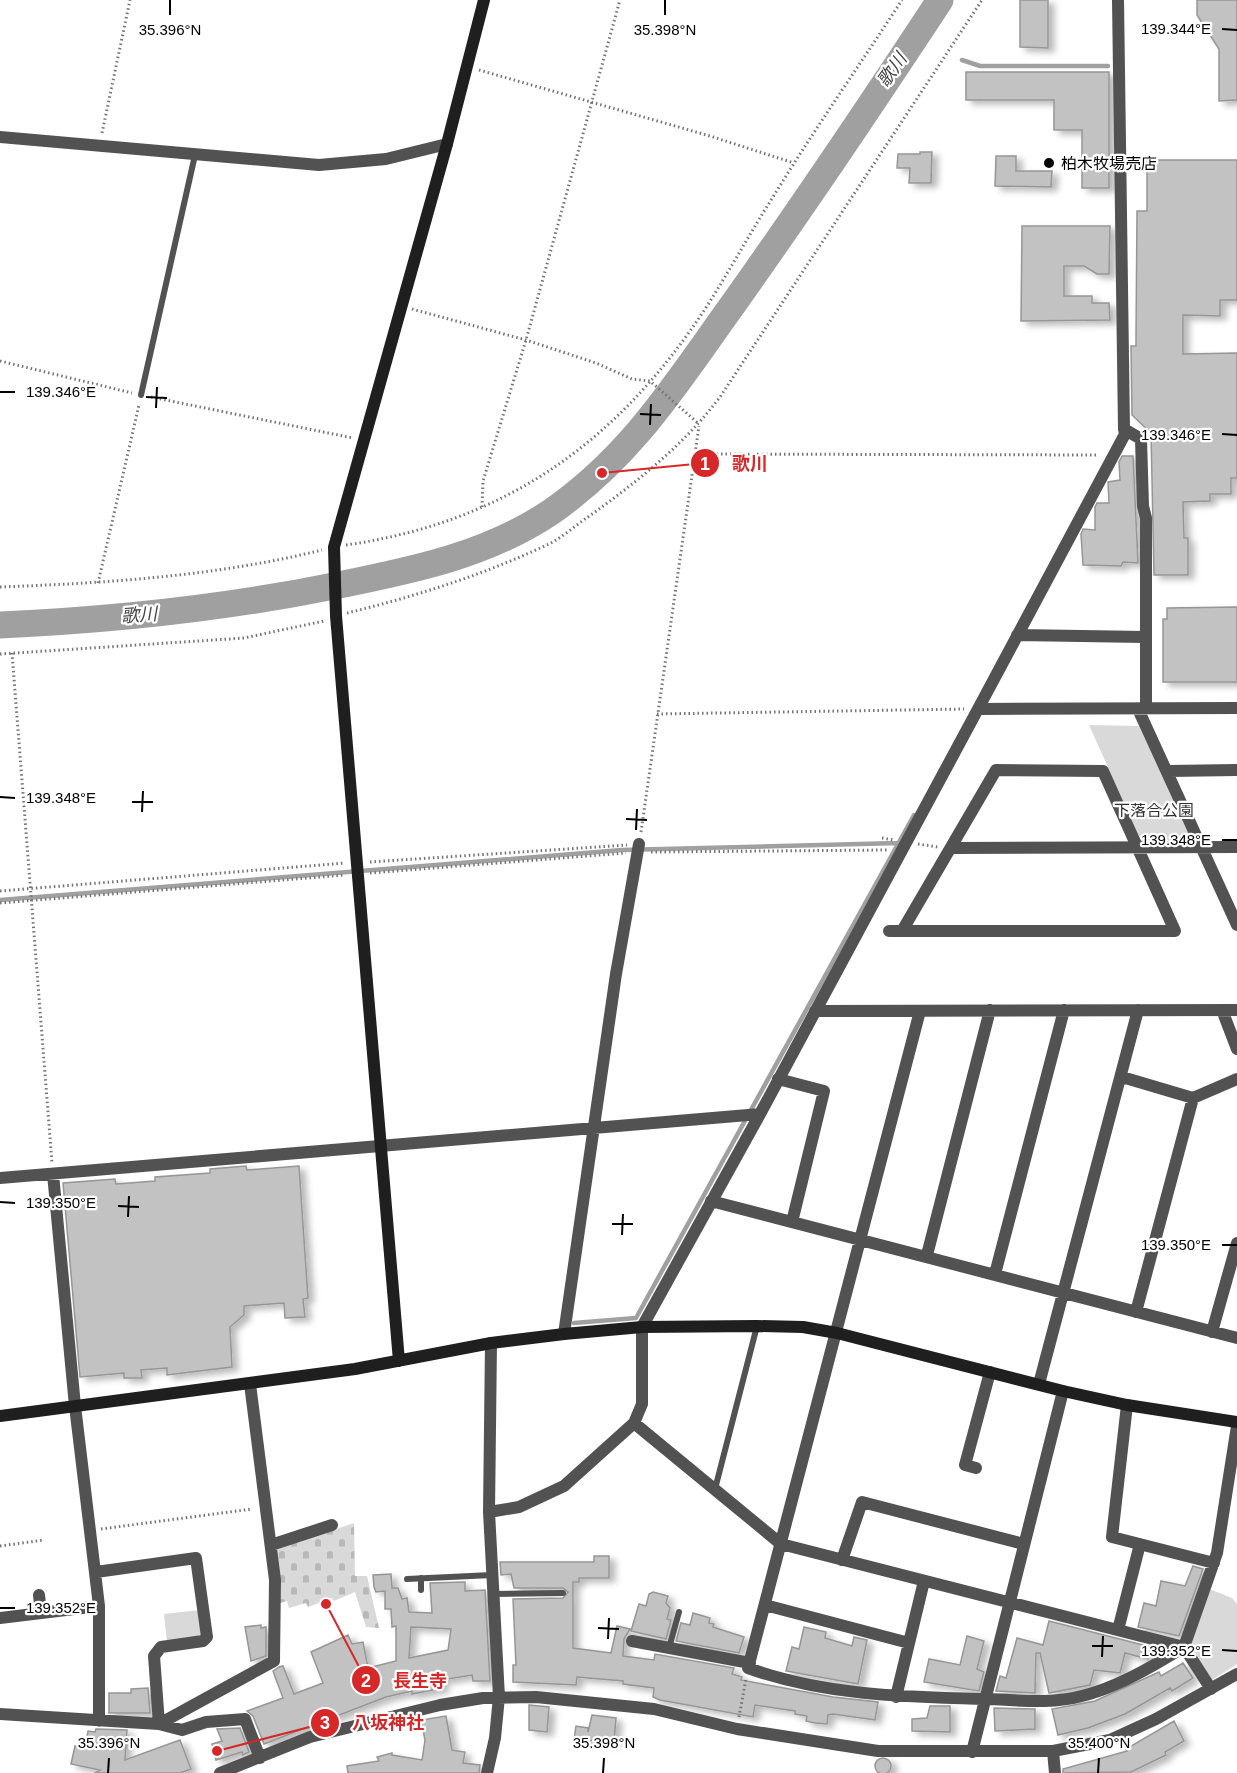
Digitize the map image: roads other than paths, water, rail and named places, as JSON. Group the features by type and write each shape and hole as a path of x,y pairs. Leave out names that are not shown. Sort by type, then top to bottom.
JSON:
{"street":[{"path":"399,1361 336,611 334,552 468,67 484,0"},
{"path":"489,1512 519,1507 564,1486 634,1423 642,1404 642,1327 760,1114 1125,434 1118,0"},
{"path":"0,137 319,165 386,159 447,144"},
{"path":"1124,429 1141,439 1143,506 1146,518 1142,708 1237,925"},
{"path":"1017,635 1145,637"},
{"path":"978,709 1237,708"},
{"path":"996,770 1103,771 1139,848 1175,931 896,931 952,849 996,770"},
{"path":"1168,771 1237,770"},
{"path":"952,849 1237,847"},
{"path":"564,1334 616,974 638,848"},
{"path":"927,1255 990,1010"},
{"path":"995,1274 1064,1010"},
{"path":"1039,1384 1138,1010"},
{"path":"1222,1010 1237,1049"},
{"path":"815,1011 1237,1010"},
{"path":"749,1666 920,1011"},
{"path":"1122,1077 1193,1098 1237,1079"},
{"path":"778,1079 824,1091 792,1222"},
{"path":"1136,1312 1193,1098"},
{"path":"0,1178 260,1154 760,1114"},
{"path":"53,1174 75,1406 99,1606 99,1721"},
{"path":"711,1201 927,1255 1237,1338"},
{"path":"1212,1332 1237,1243"},
{"path":"0,1416 250,1384 399,1361 491,1343 564,1334 642,1327 757,1326 803,1327 837,1333 1063,1391 1127,1405 1237,1424 1214,1563 1184,1647 1137,1674 1089,1693 1060,1700 896,1697 782,1680 749,1666 632,1641"},
{"path":"487,1773 495,1738 499,1697 496,1646 498,1637 493,1594 489,1512 491,1343"},
{"path":"965,1465 990,1372"},
{"path":"159,1724 274,1661 275,1580 250,1384"},
{"path":"972,1752 1063,1391"},
{"path":"1127,1405 1112,1537 1214,1563"},
{"path":"634,1423 781,1544 1184,1647 1211,1689"},
{"path":"842,1560 862,1502 1024,1544"},
{"path":"271,1545 332,1525"},
{"path":"1118,1630 1140,1544"},
{"path":"96,1572 196,1558 207,1637 203,1641 161,1647 154,1656 159,1724"},
{"path":"896,1697 924,1581"},
{"path":"39,1595 41,1613"},
{"path":"765,1605 909,1643"},
{"path":"0,1618 99,1606"},
{"path":"220,1773 310,1737 440,1705 499,1697 536,1697 654,1709 737,1729 878,1751 1053,1751 1110,1740 1156,1719 1237,1674"},
{"path":"0,1714 159,1724 182,1730 207,1722 245,1719 260,1758"},
{"path":"1053,1751 1054,1773"}],"lane":[{"path":"141,395 195,155"},
{"path":"715,1489 757,1326"},
{"path":"407,1579 492,1575"},
{"path":"421,1578 421,1590"},
{"path":"540,1593 540,1604"},
{"path":"493,1594 563,1593"},
{"path":"669,1648 679,1612"}],"waterway":[{"name":"歌川","path":"0,625 170,612 297,593 367,579 422,567 475,550 527,527 551,512 580,490 630,442 673,389 813,190 940,0"},
{"path":"962,60 980,66 1108,66"},
{"path":"574,1323 636,1318 914,815"},
{"path":"0,900 622,850 899,843"}],"place":[{"name":"柏木牧場売店","path":"1049,163"},
{"name":"歌川","path":"602,473"},
{"name":"長生寺","path":"326,1604"},
{"name":"八坂神社","path":"217,1751"}],"park label":[{"name":"下落合公園","path":"1154,810"}]}
